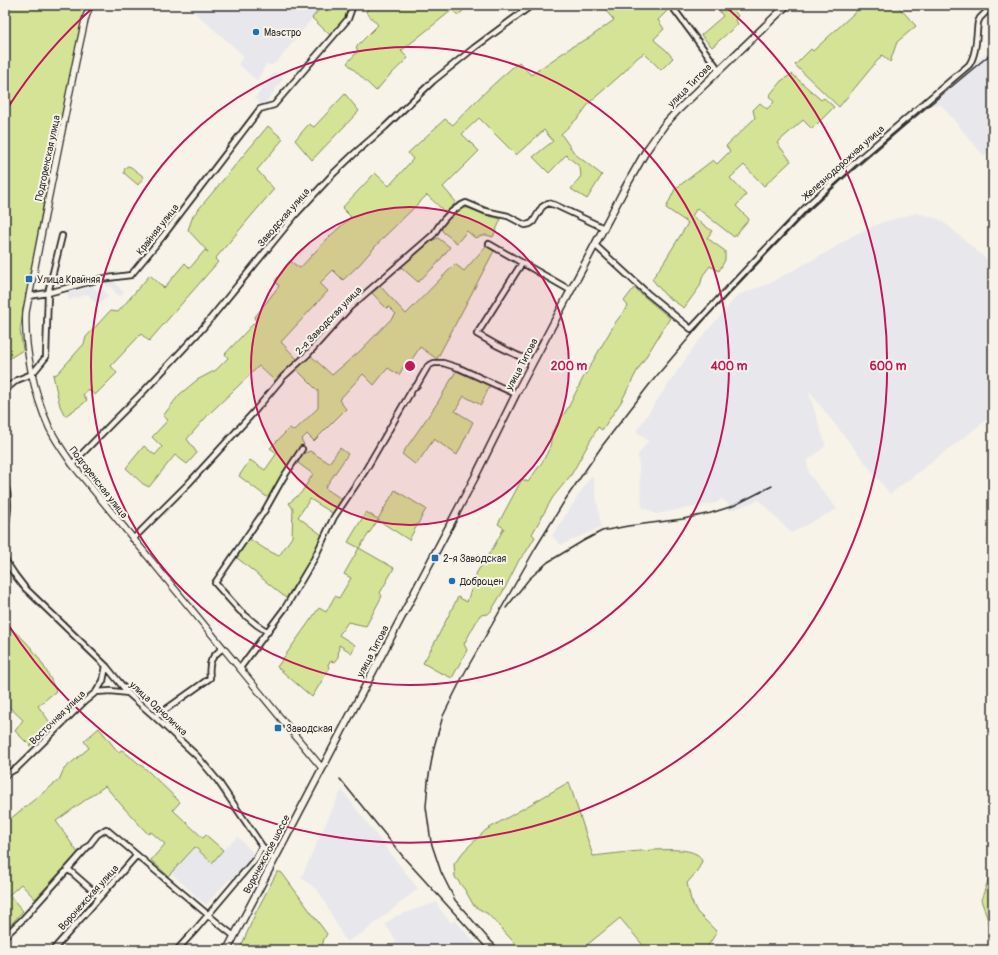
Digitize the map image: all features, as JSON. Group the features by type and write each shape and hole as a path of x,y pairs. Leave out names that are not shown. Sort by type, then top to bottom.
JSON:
{"main road":[{"name":"улица Титова","path":"322,768 475,477 570,290 646,151 665,124 678,110 787,5"},
{"name":"Воронежское шоссе","path":"227,950 322,768"}],"street":[{"name":"Подгоренская улица","path":"90,5 85,20 29,296 26,324 32,374 42,407 49,427 58,444 72,464 322,768"},
{"name":"Крайняя улица","path":"29,296 48,293 100,279 131,275 163,236 259,110 274,105 348,20 353,5"},
{"name":"Заводская улица","path":"72,464 144,391 202,329 296,214 334,173 385,128 433,81 474,48 532,5"},
{"path":"671,5 719,70"},
{"name":"Железнодорожная улица","path":"595,245 647,293 691,329 807,206 853,164 969,65 974,53 978,22 993,5"},
{"name":"2-я Заводская улица","path":"133,539 188,484 254,412 283,377 308,354 350,307 434,234 440,224 457,207 466,203 485,211 508,216 525,225 533,222 544,204 548,203 604,228"},
{"path":"5,390 17,380 32,374 46,357 48,293 62,236"},
{"path":"489,244 570,290"},
{"path":"522,263 477,334 511,353 533,362"},
{"path":"240,668 285,608 314,559 334,517 365,471 412,390 417,385 428,366 434,363 443,363 459,368 516,394"},
{"path":"268,632 240,611 215,582 265,510 283,478 302,450"},
{"path":"5,482 8,499 8,514 5,530"},
{"name":"улица Одноличка","path":"5,560 25,588 106,666 128,693 155,716 196,756 218,781 262,846 274,859"},
{"path":"155,716 210,678 209,670 213,656 223,648"},
{"path":"96,692 103,682 106,666"},
{"name":"Восточная улица","path":"5,775 17,768 96,692 111,691 128,693"},
{"path":"5,936 22,920 97,835 106,829 207,915 234,936"},
{"path":"177,950 256,858 262,846"},
{"name":"Воронежская улица","path":"53,950 137,855"},
{"path":"68,869 100,897"}],"shaded area":[{"path":"186,5 323,5 277,62 271,65 266,64 257,81 238,64 244,56"},
{"path":"993,48 993,148 984,156 941,105 930,105 928,103"},
{"path":"275,72 284,78 263,106 258,103 259,101 255,98"},
{"path":"917,213 939,219 993,265 993,415 890,494 808,390 826,446 807,461 809,474 837,509 791,533 759,500 730,511 728,504 722,499 716,503 656,514 642,507 638,455 648,441 636,431 696,344 738,295 768,284 829,251 852,236 883,222"},
{"path":"113,280 124,293 119,297 110,286 107,287 105,283"},
{"path":"93,285 97,291 102,288 108,297 96,304 88,294 69,300 67,293 85,289"},
{"path":"592,475 601,527 561,545 552,536"},
{"path":"342,790 418,889 363,933 346,942 318,890 301,878"},
{"path":"238,837 254,856 234,882 229,879 206,905 171,873 195,847 212,862"},
{"path":"437,902 439,908 451,923 455,920 481,950 386,950 397,942 385,924 396,916"}],"green space":[{"path":"5,5 86,5 50,168 20,330 23,350 5,361"},
{"path":"323,5 349,5 346,18 330,35 312,18"},
{"path":"370,5 470,5 458,15 452,10 401,51 408,58 376,91 347,63 358,51 356,47 378,25 366,12"},
{"path":"614,5 665,5 668,10 658,20 664,29 654,39 673,58 661,70 644,53 590,102 579,117 561,134 575,154 602,175 587,199 571,189 581,176 580,167 566,155 549,173 533,157 553,141 544,130 516,155 479,118 462,134 479,151 443,187 456,202 446,213 427,195 343,280 333,270 320,283 328,291 281,342 297,359 275,381 259,366 208,415 187,439 197,453 187,464 175,455 149,487 143,484 126,468 144,446 155,455 162,447 152,437 168,420 163,416 179,395 197,380 216,370 228,358 225,354 256,321 254,318 279,286 275,281 290,261 300,268 329,237 351,217 342,208 375,173 389,186 413,159 408,153 445,119 453,125 484,93 519,62 531,75 573,46 589,38 614,20 606,11"},
{"path":"715,5 730,5 738,16 735,19 738,24 712,47 701,35 723,16"},
{"path":"863,5 897,5 916,26 897,42 890,62 882,55 839,107 795,65 811,49 813,51"},
{"path":"792,74 821,100 824,98 834,107 812,129 803,120 777,143 791,161 764,186 744,165 730,178 746,195 736,206 749,219 734,237 697,208 692,216 712,231 707,238 725,251 725,260 719,271 710,266 703,275 700,286 684,308 665,295 652,279 688,223 666,208 675,189 713,160 717,164 730,151 726,146 755,118 753,110 760,103 767,109 774,102 769,96 781,81"},
{"path":"345,94 359,111 312,160 295,140 309,124 314,127"},
{"path":"268,126 283,139 257,170 274,189 215,259 218,262 149,341 141,334 111,366 117,373 95,395 88,389 83,395 87,400 65,416 60,406 53,375 57,374 84,344 86,337 110,311 118,312 150,275 164,288 185,263 190,268 205,250 209,253 188,230 193,216"},
{"path":"128,166 144,177 138,185 124,173 125,168"},
{"path":"463,208 468,208 485,215 501,219 493,237 486,235 475,238 467,231 457,243 443,232 441,228 445,222"},
{"path":"438,238 450,247 437,264 418,282 401,267 433,240"},
{"path":"486,246 494,251 437,359 420,347 409,364 406,362 399,375 388,368 374,385 363,374 339,400 346,409 314,441 307,434 301,440 304,444 268,498 239,476 250,460 265,470 277,453 270,448 290,428 294,431 318,408 318,391 296,369 310,355 332,375 360,351 396,314 389,307 386,308 372,293 380,286 406,314 455,264 464,271"},
{"path":"634,288 670,318 637,371 621,402 602,430 598,427 571,475 553,497 532,534 535,537 519,560 505,588 491,611 488,614 480,615 464,644 467,650 452,678 437,671 423,663 458,597 467,602 477,572 504,528 498,524 522,479 528,482 543,461 550,447 552,432 568,408 582,380 615,323 628,306 624,301"},
{"path":"456,371 490,385 481,405 464,396 455,411 473,422 457,455 434,439 416,465 402,454 438,402"},
{"path":"340,448 348,454 325,488 343,500 334,514 310,499 298,517 322,535 315,552 286,598 236,557 248,538 279,556 292,537 293,509 289,503 301,493 313,474 298,463 302,454 310,451 329,463"},
{"path":"395,490 426,509 409,540 378,520 359,548 348,542 366,512 378,519"},
{"path":"359,548 394,568 380,593 382,596 366,626 348,622 339,635 355,645 352,653 339,645 338,657 334,662 331,661 328,664 329,669 312,697 277,667 319,608 326,612 335,596 339,598 351,578 344,574"},
{"path":"5,623 34,651 46,670 56,691 38,706 52,725 30,746 15,731 23,720 5,703"},
{"path":"99,728 118,752 122,750 148,771 180,802 173,810 203,838 206,835 223,850 212,863 195,847 168,876 151,860 165,844 151,832 148,834 105,786 56,821 78,853 35,899 21,884 9,895 23,911 5,931 5,823 59,780 64,769 89,748 84,741"},
{"path":"569,782 593,856 631,852 676,850 688,851 697,854 700,857 702,861 701,864 696,873 687,883 691,900 697,912 717,932 705,950 647,950 620,918 582,949 583,950 521,950 488,914 474,906 465,890 455,877 454,864 464,851 486,830"},
{"path":"993,869 993,934 981,900"},
{"path":"277,872 282,873 327,934 321,950 239,950 256,912"},
{"path":"993,934 993,950 987,950"}],"railway":[{"path":"500,950 455,900 441,872 431,842 426,807 428,781 434,747 443,716 465,672 535,549 567,497 602,446 649,385 704,320 805,214 903,127 993,52"},
{"path":"506,608 529,579 548,562 602,531 683,519 711,513 733,506 772,486"},
{"path":"340,779 405,859 488,950"}],"place":[{"name":"Маэстро","path":"256,32"},
{"name":"Улица Крайняя","path":"29,279"},
{"name":"2-я Заводская","path":"435,558"},
{"name":"Доброцен","path":"452,581"},
{"name":"Заводская","path":"278,728"}]}
